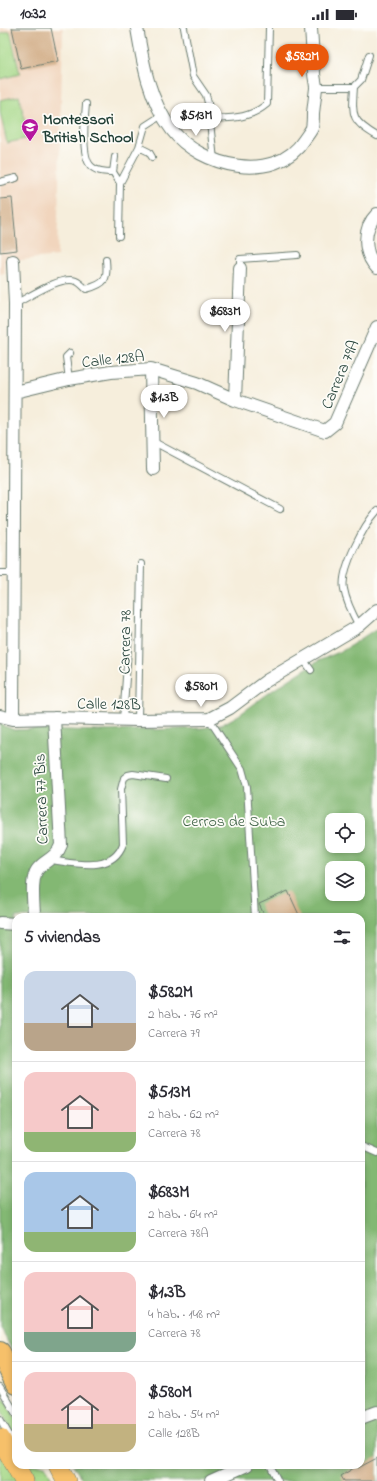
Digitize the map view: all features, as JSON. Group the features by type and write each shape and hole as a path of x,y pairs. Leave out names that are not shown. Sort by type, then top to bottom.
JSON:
{"highway":[{"path":"0,1352 12,1376"}],"main road":[{"path":"0,1366 12,1386"},
{"path":"6,1440 12,1454"},
{"path":"19,1469 24,1481"},
{"path":"60,1469 66,1481"}],"street":[{"path":"137,28 144,67 151,91 162,115 172,130 184,144 205,157 238,166 259,166 279,162 299,148 312,128 316,87 311,28"},
{"path":"377,214 372,219 367,230 366,243 369,256 377,268"},
{"path":"13,261 15,304 13,719"},
{"path":"235,400 240,268"},
{"name":"Carrera 79A","path":"325,431 335,423 377,327"},
{"path":"151,369 153,469"},
{"name":"Calle 128A","path":"15,392 69,379 111,372 151,369 197,383 235,400 325,431"},
{"name":"Calle 128B","path":"0,716 13,719 209,719 230,708 266,681 359,626 377,610"},
{"name":"Carrera 77 Bis","path":"34,913 34,878 38,869 50,860 61,845 54,718"},
{"path":"0,923 12,924"},
{"path":"365,1416 377,1412"},
{"path":"211,1481 237,1469"}],"lane":[{"path":"184,28 193,76 206,95 214,160"},
{"path":"210,119 240,118 256,113 267,104 269,28"},
{"path":"369,55 361,80 354,87 352,112 362,127 377,136"},
{"path":"316,87 354,87"},
{"path":"86,104 84,142 86,156 92,167 104,172 114,172"},
{"path":"119,236 120,183 139,147 145,126 162,115"},
{"path":"139,147 149,152 152,157"},
{"path":"115,157 114,172 120,183"},
{"path":"0,182 16,178"},
{"path":"240,268 240,259 297,255"},
{"path":"15,304 49,286 67,280 76,281 86,289 97,286 105,281 108,273 106,260"},
{"path":"69,379 66,358 70,353"},
{"path":"152,441 280,509"},
{"path":"359,626 353,615 344,588 347,565 361,535 377,511"},
{"name":"Carrera 78","path":"138,720 141,564"},
{"path":"0,573 14,573"},
{"path":"123,720 129,635"},
{"path":"303,659 311,670"},
{"path":"209,719 242,769 247,787 256,913"},
{"path":"50,860 97,865 113,859 120,852 123,844 121,789 124,778 128,775 134,774 166,778"},
{"path":"365,1148 377,1153"},
{"path":"0,1387 12,1407"},
{"path":"0,1419 6,1440"},
{"path":"272,1469 278,1481"}],"shaded area":[{"name":"Montessori British School","path":"0,28 63,28 57,256 4,262 5,274 0,274"}],"green space":[{"path":"10,31 20,74 0,79 0,34"},
{"path":"19,96 29,138 7,143 0,112 0,100"},
{"name":"Cerros de Suba","path":"377,628 377,1481 83,1481 76,1469 365,1469 365,913 12,913 12,1350 0,1327 0,724 14,730 36,729 101,731 202,728 221,725 239,715 273,690 318,661 344,650"},
{"path":"0,1393 12,1412 12,1432 0,1408"},
{"path":"0,1446 20,1481 0,1481"},
{"path":"31,1469 47,1469 53,1481 37,1481"}],"building":[{"path":"12,28 51,28 58,61 21,69"},
{"path":"12,198 17,250 0,252 0,199"},
{"path":"288,891 298,913 263,913 259,904"},
{"path":"377,1458 377,1481 344,1481 341,1476 352,1469 365,1469 365,1464"}],"place":[{"name":"Montessori British School","path":"30,142"}]}
